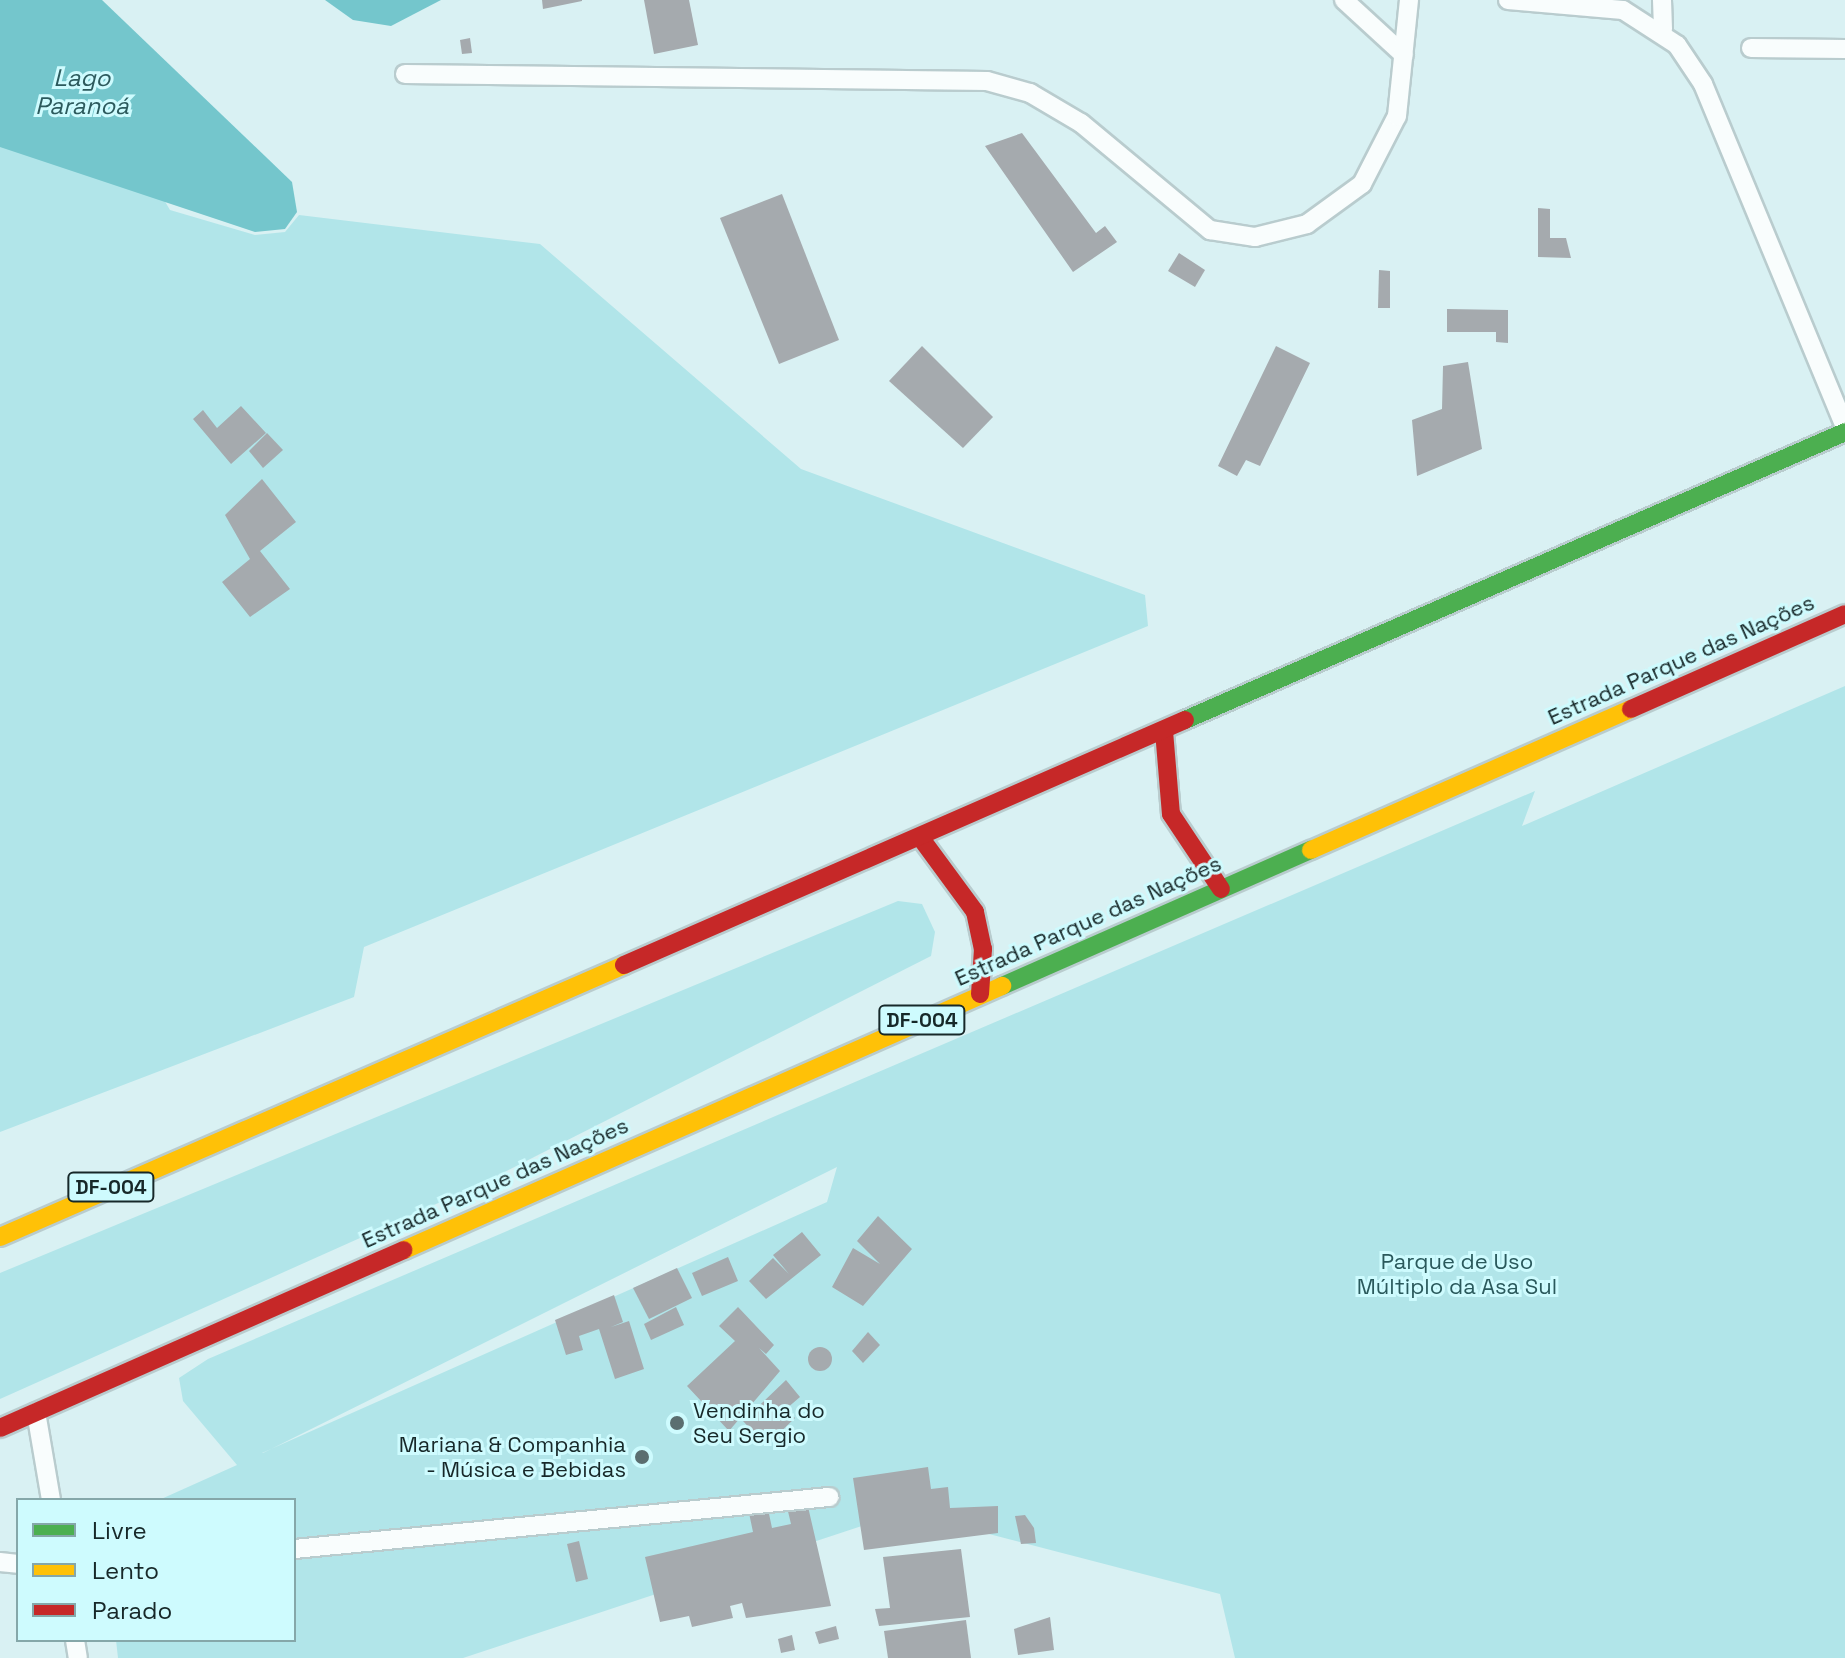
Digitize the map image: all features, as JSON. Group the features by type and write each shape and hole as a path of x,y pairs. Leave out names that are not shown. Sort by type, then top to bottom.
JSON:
{"highway":[{"name":"DF-004","path":"0,1237 1164,731 1845,429"},
{"name":"Estrada Parque das Nações","path":"0,1428 1845,614"},
{"path":"1164,731 1171,814 1221,889"},
{"path":"920,837 975,912 983,949 980,994"}],"lane":[{"path":"1344,0 1404,55"},
{"path":"405,74 987,81 1030,93 1081,123 1210,230 1255,237 1307,224 1362,184 1397,116 1409,0"},
{"path":"1508,0 1623,10 1663,29 1703,84 1845,429"},
{"path":"1662,0 1663,29"},
{"path":"1751,48 1845,49"},
{"path":"36,1412 51,1498"},
{"path":"296,1549 829,1497"}],"green space":[{"path":"0,0 46,0 170,210 255,235 285,232 299,215 540,244 801,469 1145,595 1148,626 364,947 354,997 0,1132"},
{"name":"Parque de Uso Múltiplo da Asa Sul","path":"1845,686 1845,1658 1235,1658 1220,1594 904,1512 463,1658 118,1658 116,1642 296,1642 296,1498 163,1498 237,1465 183,1401 179,1378 208,1359 1535,791 1522,826","holes":["837,1167 827,1202 271,1449"]},
{"path":"898,901 922,904 935,932 931,956 483,1183 0,1399 0,1273"}],"water":[{"name":"Lago Paranoá","path":"0,0 102,0 292,182 297,212 285,229 255,232 0,147"},
{"path":"325,0 441,0 391,26 353,20"}],"building":[{"path":"542,0 582,0 582,1 543,9"},
{"path":"644,0 689,0 698,45 654,54"},
{"path":"470,38 472,53 462,54 460,40"},
{"path":"1022,133 1096,233 1105,226 1117,242 1073,272 985,146"},
{"path":"782,194 839,340 779,364 720,218"},
{"path":"1538,208 1550,209 1550,238 1566,238 1571,258 1538,257"},
{"path":"1179,253 1205,270 1195,287 1168,271"},
{"path":"1379,270 1390,271 1390,308 1378,308"},
{"path":"1447,309 1508,310 1508,343 1496,342 1496,332 1447,332"},
{"path":"922,346 993,417 963,448 889,381"},
{"path":"1276,346 1310,363 1260,466 1246,460 1237,476 1218,466"},
{"path":"1468,362 1482,449 1417,476 1412,420 1442,409 1443,366"},
{"path":"241,406 266,433 231,464 193,419 203,410 217,428"},
{"path":"267,433 283,450 263,468 249,451"},
{"path":"262,479 296,522 260,551 290,589 250,617 222,582 250,559 225,515"},
{"path":"878,1216 912,1249 863,1306 832,1287 853,1248 880,1264 857,1241"},
{"path":"802,1232 821,1255 766,1299 749,1281 773,1258 789,1274 773,1255"},
{"path":"728,1257 738,1281 702,1296 692,1273"},
{"path":"677,1268 692,1298 649,1319 633,1288"},
{"path":"614,1295 623,1322 611,1327 629,1321 644,1369 615,1379 599,1329 579,1336 583,1350 566,1355 555,1320"},
{"path":"676,1307 684,1325 651,1340 644,1324"},
{"path":"738,1307 774,1345 766,1354 759,1348 780,1371 729,1431 687,1386 735,1341 719,1326"},
{"path":"868,1332 880,1345 863,1363 852,1351"},
{"path":"820,1347 828,1351 832,1359 828,1367 820,1371 812,1367 808,1359 812,1351"},
{"path":"786,1380 800,1397 786,1409 795,1418 766,1446 743,1421"},
{"path":"928,1467 931,1489 948,1487 950,1508 998,1506 998,1533 864,1550 853,1478"},
{"path":"806,1498 831,1606 746,1618 742,1603 730,1606 733,1618 692,1627 689,1616 660,1622 645,1557 753,1532 749,1513 768,1509 772,1528 791,1524 786,1503"},
{"path":"1025,1515 1034,1528 1036,1543 1021,1544 1015,1516"},
{"path":"579,1541 588,1579 576,1582 567,1544"},
{"path":"961,1549 970,1617 879,1626 875,1609 890,1608 883,1557"},
{"path":"1050,1617 1054,1650 1018,1655 1014,1629"},
{"path":"966,1620 971,1658 888,1658 884,1631"},
{"path":"836,1626 839,1639 819,1644 815,1632"},
{"path":"792,1635 795,1650 781,1653 778,1639"}],"traffic: fast":[{"path":"1185,720 1845,432"},
{"path":"1002,986 1311,850"}],"traffic: slow":[{"path":"1311,850 1631,709"},
{"path":"0,1237 624,965"},
{"path":"404,1250 1002,986"}],"traffic: jam":[{"path":"1631,709 1845,614"},
{"path":"624,965 1185,720"},
{"path":"1164,731 1171,814 1221,889"},
{"path":"920,837 975,912 983,949 980,994"},
{"path":"0,1428 404,1250"}],"place":[{"name":"Vendinha do Seu Sergio","path":"677,1423"},
{"name":"Mariana & Companhia - Música e Bebidas","path":"642,1457"}]}
